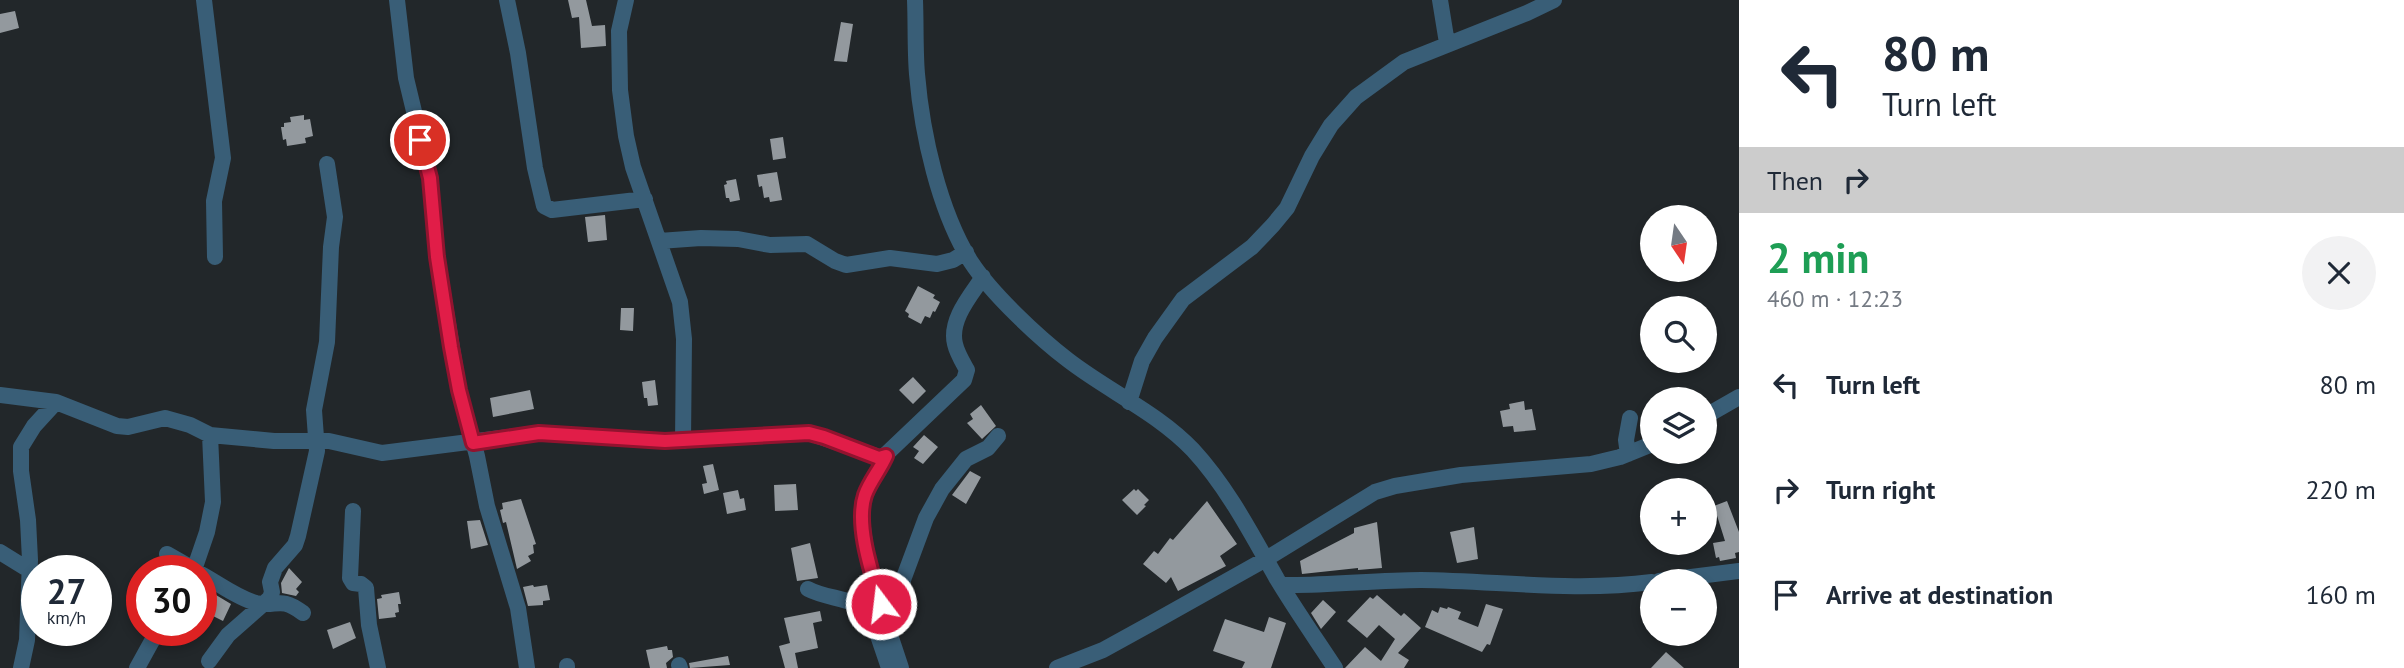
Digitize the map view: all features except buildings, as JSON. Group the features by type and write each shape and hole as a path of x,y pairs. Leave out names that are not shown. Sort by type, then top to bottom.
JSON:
{"street":[{"path":"204,0 223,158 214,201 215,257"},
{"path":"397,0 406,78 430,178 437,257 459,390 487,506 517,608 527,668"},
{"path":"507,0 523,84 538,188 544,206 552,210 645,199"},
{"path":"626,0 619,31 620,90 627,147 680,302 683,326 683,441"},
{"path":"915,0 917,74 922,119 938,190 966,252 983,277 1035,332 1069,360 1174,433 1201,459 1217,480 1335,668"},
{"path":"1440,0 1447,43"},
{"path":"1129,402 1142,361 1154,338 1183,299 1252,247 1273,225 1287,208 1312,156 1336,118 1356,97 1405,62 1554,0"},
{"path":"209,661 238,625 265,604 272,594 270,582 275,568 295,545 298,536 317,451 314,410 326,358 335,217 327,164"},
{"path":"659,241 701,238 738,239 770,245 807,244 846,265 890,258 937,264 953,260 966,252"},
{"path":"901,668 866,546 862,510 864,497 886,456 964,380 967,370 955,344 956,325 964,305 983,277"},
{"path":"0,396 56,402 117,426 128,427 165,418 190,425 210,435 274,441 337,442 366,451 393,453 539,433 683,441 809,433 879,458 886,456"},
{"path":"1717,410 1739,397"},
{"path":"30,555 21,447 34,426 56,402"},
{"path":"1628,454 1626,440 1630,418"},
{"path":"200,555 213,502 210,435"},
{"path":"887,623 926,519 942,489 966,459 988,448 998,436"},
{"path":"1057,668 1103,650 1266,559 1375,492 1395,486 1472,474 1575,466 1640,449"},
{"path":"353,511 350,578 353,583 366,588 369,625 378,668"},
{"path":"0,552 21,565"},
{"path":"1717,574 1739,572"},
{"path":"1282,586 1421,580 1564,587 1640,583"},
{"path":"217,583 251,601 265,604 284,602 303,613"},
{"path":"808,589 821,596 858,604 867,610 872,615 889,668"},
{"path":"21,668 26,646"},
{"path":"137,668 149,646"}],"route":[{"path":"420,140 430,178 437,257 451,347 473,443 539,433 607,439 683,441 809,433 879,458 886,456 864,497 862,510 866,546 881,604"}]}
